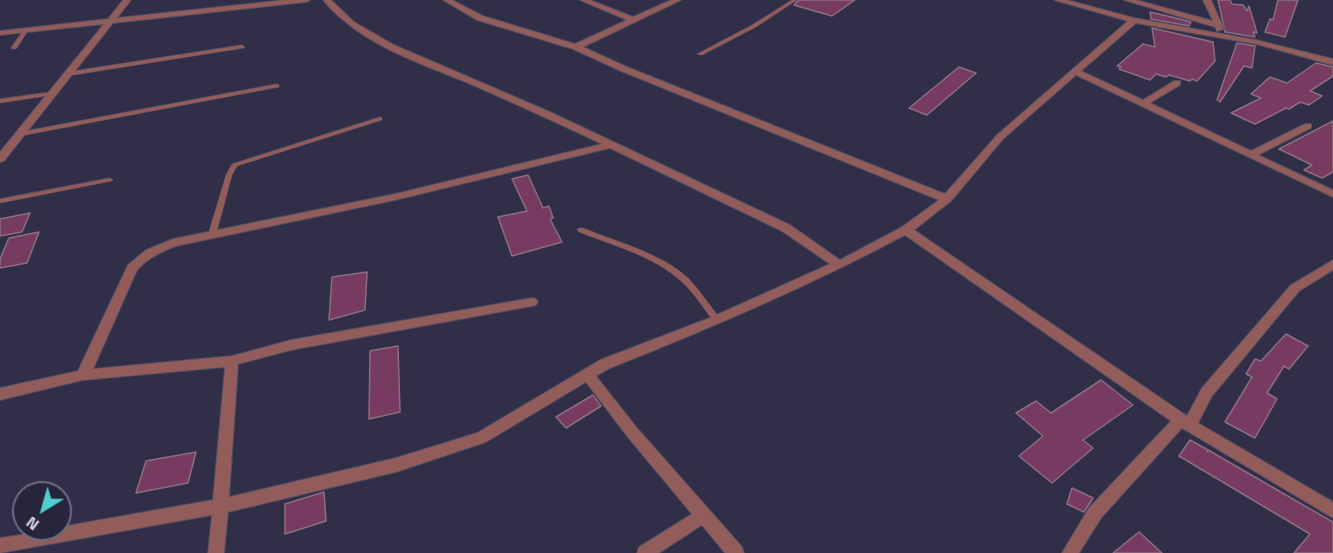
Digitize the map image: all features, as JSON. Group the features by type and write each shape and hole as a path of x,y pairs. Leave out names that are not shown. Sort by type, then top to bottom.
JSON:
{"street":[{"path":"0,159 127,0"},
{"path":"216,9 222,0"},
{"path":"0,33 306,0"},
{"path":"327,0 351,24 391,47 547,114 786,228 839,265"},
{"path":"447,0 480,18 576,47 624,69 947,199"},
{"path":"584,0 633,20"},
{"path":"576,47 677,0"},
{"path":"1058,0 1134,20 1224,35 1333,62"},
{"path":"1124,17 1126,0 1218,25"},
{"path":"1207,0 1224,35"},
{"path":"0,546 222,506 396,465 481,438 605,364 717,320 839,265 906,230 947,199 1000,137 1134,20"},
{"path":"1075,71 1333,194"},
{"path":"1143,104 1177,83"},
{"path":"1250,155 1308,126"},
{"path":"83,375 132,268 140,257 172,243 395,197 611,145"},
{"path":"906,230 1186,422 1333,511"},
{"path":"1070,553 1095,513 1186,422 1207,392 1295,288 1333,264"},
{"path":"0,394 83,375 232,361 291,345 532,302"},
{"path":"216,553 222,506 226,405 232,361"},
{"path":"588,375 702,516 736,553"},
{"path":"645,553 702,516"}],"lane":[{"path":"700,54 754,26 795,0"},
{"path":"14,48 27,29"},
{"path":"68,74 242,47"},
{"path":"20,134 278,86"},
{"path":"0,101 51,94"},
{"path":"212,235 234,165 380,119"},
{"path":"0,201 110,180"},
{"path":"581,230 644,256 679,275 692,287 717,320"}],"building":[{"path":"799,0 855,0 832,16 794,5"},
{"path":"1218,0 1230,0 1232,4 1243,5 1247,11 1249,6 1257,33 1253,32 1255,37 1225,32"},
{"path":"1278,0 1298,0 1285,37 1265,32 1270,19 1273,20"},
{"path":"1150,12 1191,22 1189,26 1151,19"},
{"path":"1152,28 1213,42 1215,61 1197,81 1156,74 1150,80 1119,69 1121,67 1117,66 1143,44 1155,47"},
{"path":"1237,43 1255,46 1252,68 1244,66 1220,102 1217,100"},
{"path":"1316,63 1333,67 1333,76 1310,91 1322,96 1309,105 1300,102 1255,124 1231,113 1261,98 1251,94 1270,77 1287,83"},
{"path":"959,67 976,73 927,115 909,108"},
{"path":"1333,121 1333,172 1322,178 1304,170 1312,165 1279,149"},
{"path":"528,175 543,208 549,206 553,218 550,219 562,242 512,256 498,217 527,211 512,179"},
{"path":"30,213 22,232 0,236 0,219"},
{"path":"39,232 27,263 0,268 0,259 9,238"},
{"path":"367,272 365,310 329,320 332,277"},
{"path":"1286,334 1308,346 1289,369 1284,366 1267,393 1277,399 1255,438 1225,422 1252,377 1246,374 1255,359 1261,361"},
{"path":"398,346 400,412 369,419 370,351"},
{"path":"1101,380 1133,405 1083,440 1093,448 1052,483 1019,456 1043,436 1016,413 1036,401 1051,413"},
{"path":"593,395 601,406 566,428 556,417"},
{"path":"1190,440 1333,522 1333,553 1294,553 1310,534 1179,456"},
{"path":"196,452 188,483 136,493 146,461"},
{"path":"1072,488 1093,498 1084,512 1067,504"},
{"path":"324,492 326,521 285,534 285,504"},
{"path":"1139,532 1162,553 1113,553"}]}
